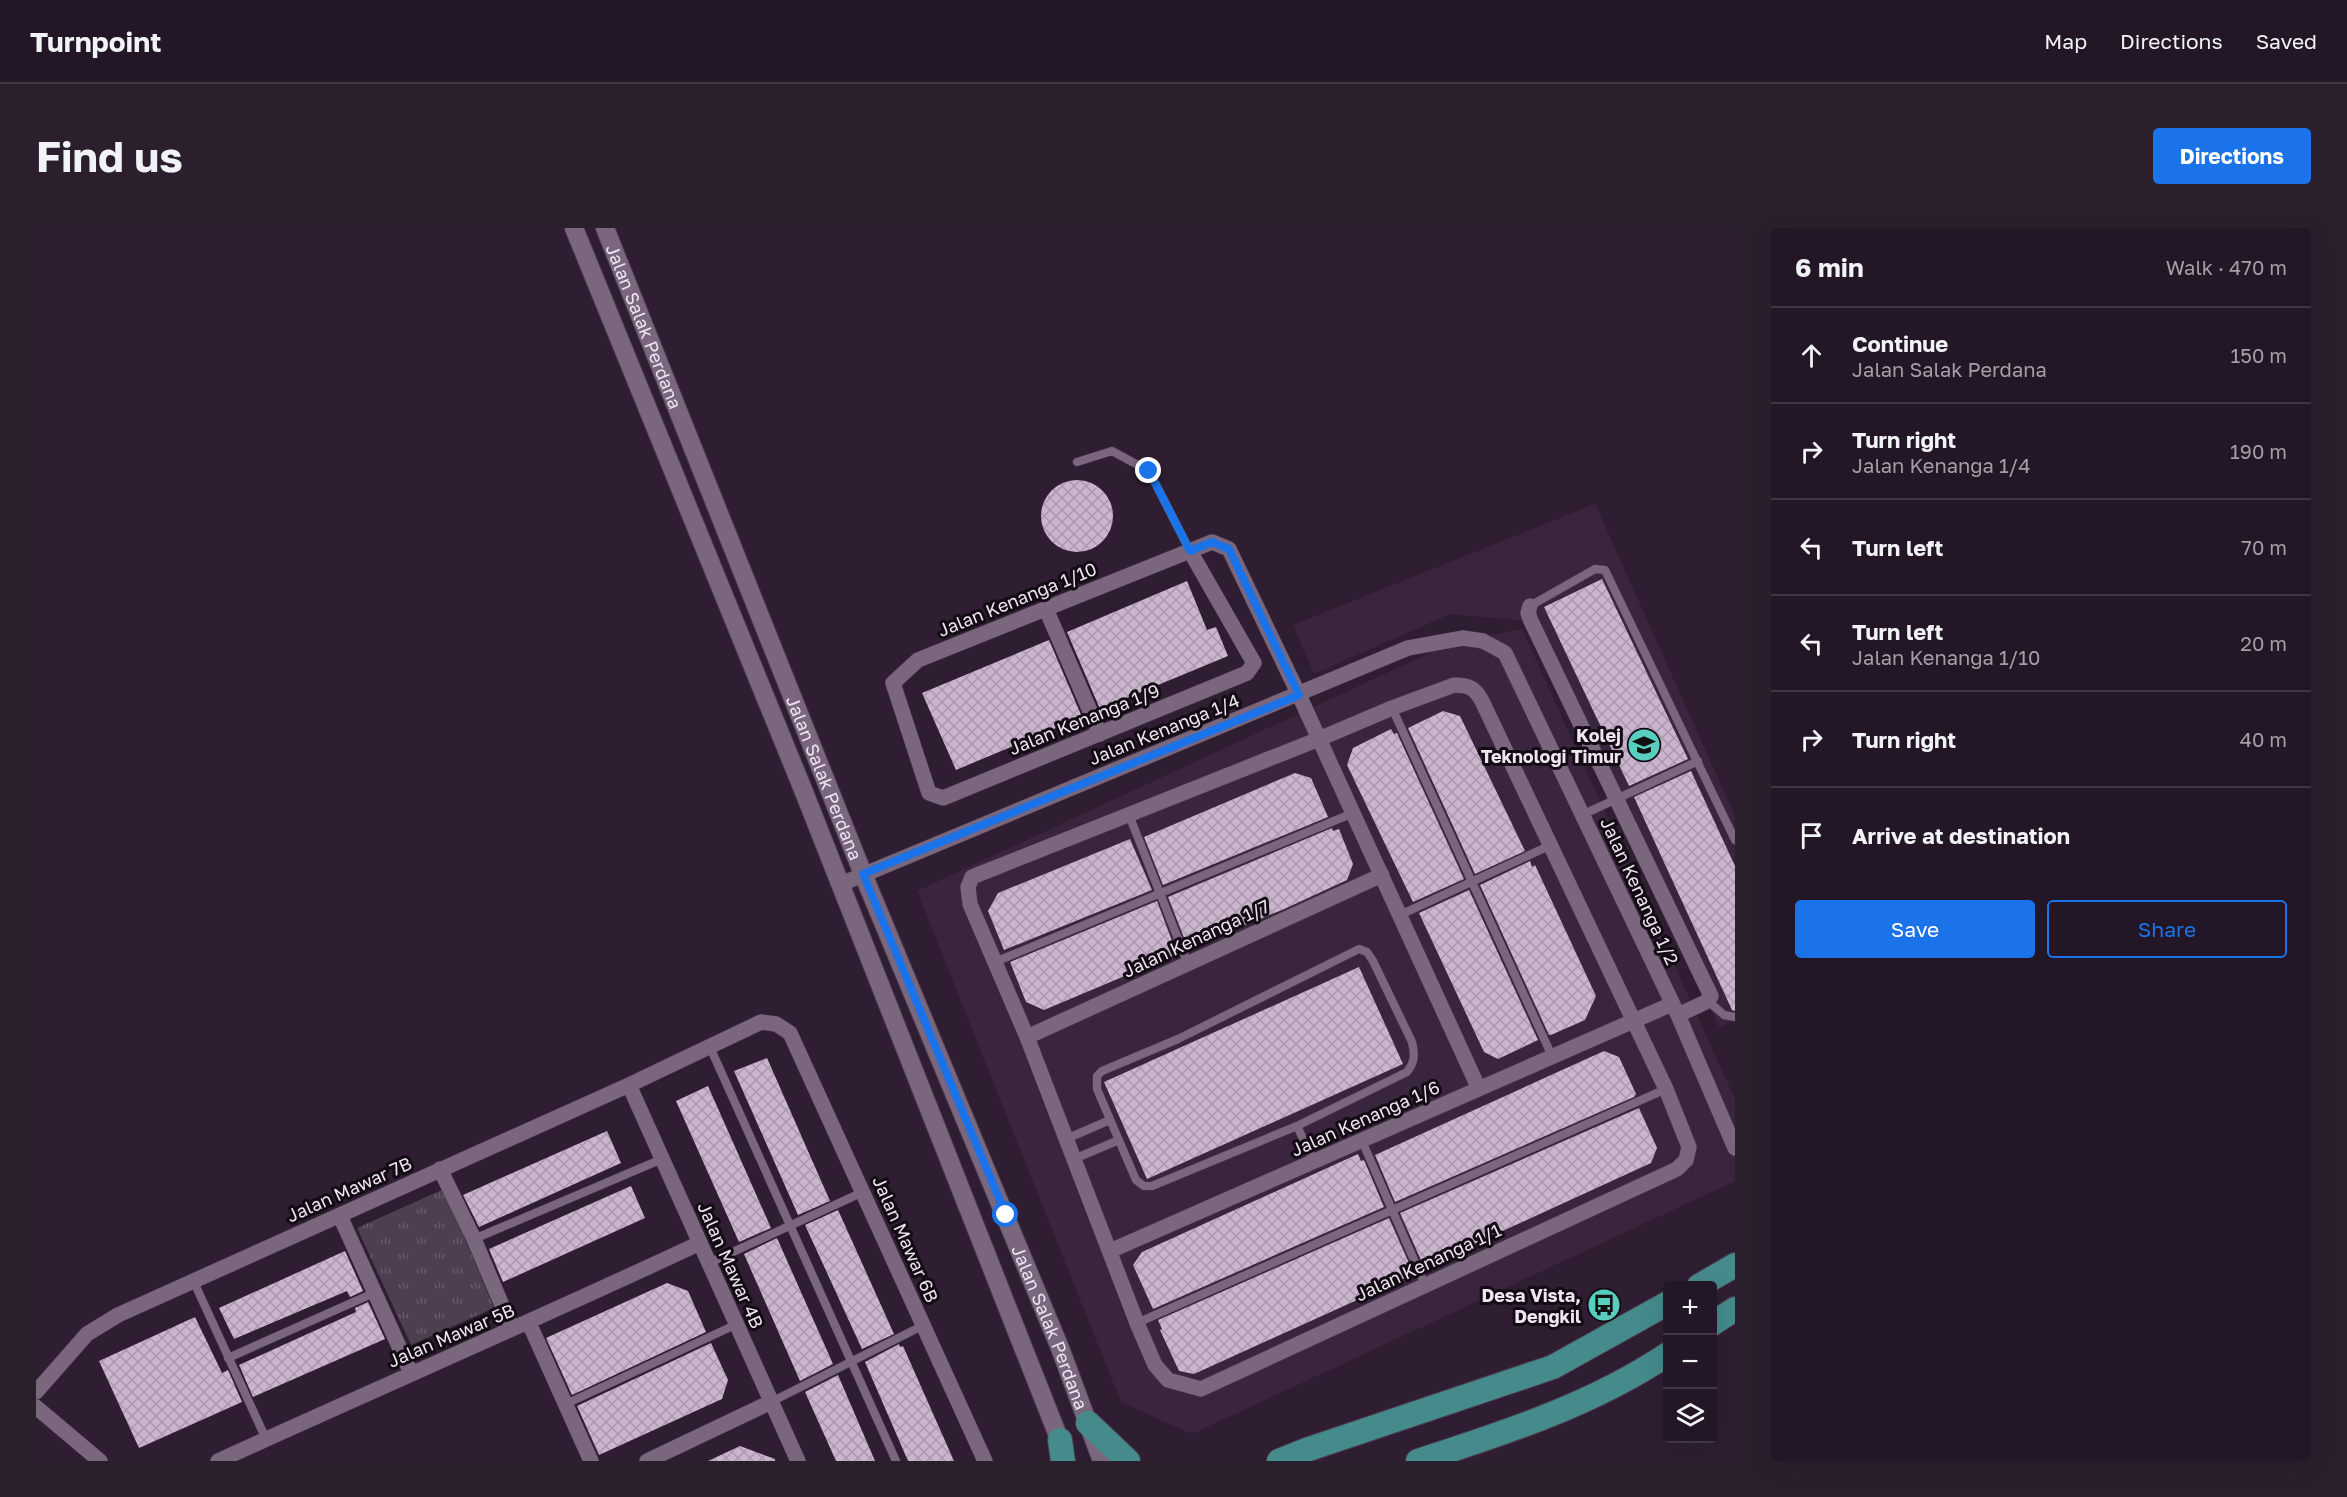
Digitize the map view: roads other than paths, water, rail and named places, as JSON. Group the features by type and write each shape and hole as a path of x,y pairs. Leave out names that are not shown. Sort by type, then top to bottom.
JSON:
{"main road":[{"path":"1279,1461 1553,1367 1663,1307"},
{"path":"1717,1321 1735,1309"},
{"path":"1418,1461 1493,1438 1572,1405 1640,1372 1663,1357"},
{"path":"1088,1423 1128,1461"}],"street":[{"name":"Jalan Salak Perdana","path":"574,228 841,884 1064,1454"},
{"name":"Jalan Salak Perdana","path":"605,228 863,874 1011,1226 1102,1461"},
{"path":"587,261 614,249"},
{"name":"Jalan Kenanga 1/10","path":"910,734 893,683 918,660 1212,542 1229,549 1299,695"},
{"name":"Jalan Kenanga 1/9","path":"910,734 929,793 943,798 1247,674 1254,663 1190,551"},
{"path":"1530,606 1528,613 1531,621 1618,798 1711,996 1708,1001"},
{"path":"1046,609 1100,734"},
{"name":"Jalan Kenanga 1/4","path":"841,884 1408,648 1463,638 1483,640 1505,653"},
{"name":"Jalan Kenanga 1/2","path":"1505,653 1675,1010 1735,1148"},
{"path":"1137,1323 1027,1037 970,904 968,887 972,877 1319,740 1392,708 1454,686 1465,685 1476,690 1666,1089"},
{"path":"1299,695 1479,1089"},
{"name":"Jalan Kenanga 1/7","path":"1027,1037 1382,875"},
{"name":"Jalan Kenanga 1/6","path":"1110,1251 1635,1021 1708,1001"},
{"name":"Jalan Mawar 7B","path":"36,1392 87,1334 118,1315 629,1085 761,1022 776,1024 790,1033"},
{"name":"Jalan Mawar 6B","path":"790,1033 985,1461"},
{"name":"Jalan Mawar 4B","path":"629,1085 798,1461"},
{"name":"Jalan Kenanga 1/1","path":"1137,1323 1155,1365 1168,1380 1183,1386 1201,1389 1677,1169 1686,1160 1689,1147 1666,1089"},
{"path":"440,1169 474,1239 512,1329"},
{"path":"340,1216 411,1372"},
{"name":"Jalan Mawar 5B","path":"218,1461 411,1372 529,1323 700,1243"},
{"path":"529,1323 591,1461"},
{"path":"647,1461 771,1402"},
{"path":"36,1407 100,1461"}],"lane":[{"path":"1077,462 1112,452 1149,471 1190,551"},
{"path":"1530,606 1595,569 1605,570 1735,840"},
{"path":"1392,708 1552,1056"},
{"path":"1582,815 1698,760"},
{"path":"994,962 1353,813"},
{"path":"1129,815 1188,964"},
{"path":"1400,915 1551,845"},
{"path":"1359,949 1367,952 1373,961 1412,1042 1413,1065 1407,1072 1297,1126 1152,1186 1144,1186 1136,1180 1110,1120 1097,1089 1097,1076 1102,1071 1178,1039 1359,949"},
{"path":"1708,1001 1724,1014 1735,1017"},
{"path":"710,1045 896,1461"},
{"path":"1137,1323 1666,1089"},
{"path":"1066,1139 1110,1120"},
{"path":"1297,1126 1314,1162"},
{"path":"1074,1159 1119,1140"},
{"path":"1362,1141 1425,1285"},
{"path":"474,1239 662,1159"},
{"path":"709,1263 863,1192"},
{"path":"194,1280 266,1439"},
{"path":"228,1358 376,1292"},
{"path":"566,1404 737,1324"},
{"path":"771,1402 850,1360 924,1325"}],"place":[{"name":"Kolej Teknologi Timur","path":"1644,745"},
{"name":"Desa Vista, Dengkil","path":"1604,1305"}]}
